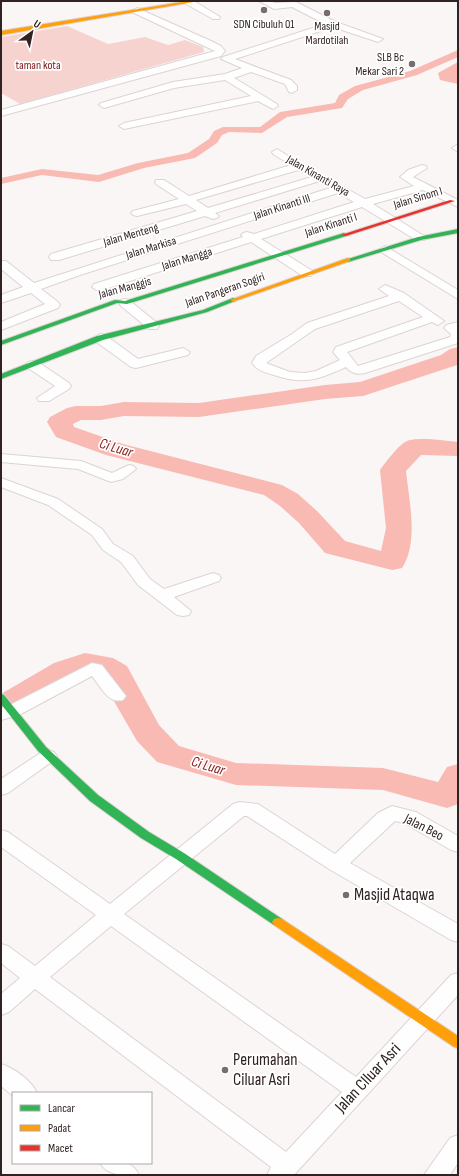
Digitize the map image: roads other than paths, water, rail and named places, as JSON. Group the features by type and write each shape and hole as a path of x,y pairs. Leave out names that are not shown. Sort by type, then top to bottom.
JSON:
{"main road":[{"path":"1,33 193,2"},
{"name":"Jalan Sinom I","path":"391,219 455,202"},
{"name":"Jalan Kinanti I","path":"279,255 391,219"},
{"name":"Jalan Pangeran Sogiri","path":"1,377 100,338 152,326 204,311 307,273 420,238 458,231"},
{"name":"Jalan Manggis","path":"1,342 121,302 279,255"},
{"path":"1,697 8,710 48,756 106,807 152,840 180,856 458,1042"}],"street":[{"path":"263,1 274,6 293,4 333,24 378,38"},
{"path":"193,2 216,17"},
{"path":"1,113 218,54 220,51 218,48 208,43 137,11"},
{"path":"292,90 292,86 288,82 226,59 333,24"},
{"path":"104,105 173,85 227,77 252,68"},
{"path":"227,77 258,98 273,106"},
{"path":"124,126 258,98"},
{"name":"Jalan Kinanti Raya","path":"277,152 391,219 420,238"},
{"path":"137,213 299,166"},
{"path":"422,168 407,174 405,177 422,187 455,202"},
{"name":"Jalan Menteng","path":"76,272 50,253 207,212 319,178"},
{"path":"160,182 226,225 254,238 307,273"},
{"name":"Jalan Mangga","path":"98,287 364,203 422,187"},
{"name":"Jalan Kinanti III","path":"226,225 338,189"},
{"name":"Jalan Markisa","path":"1,299 76,272 226,225"},
{"path":"397,245 458,284"},
{"path":"384,250 458,295"},
{"path":"2,264 70,318"},
{"path":"76,272 121,302 152,326"},
{"path":"385,289 400,296 432,318 454,327 458,333 456,339 373,367 360,370 354,369 340,352 341,350 432,318"},
{"path":"348,361 310,378 288,376 266,368 258,363 261,359 297,337 311,326 400,296"},
{"path":"1,326 54,305"},
{"path":"100,338 136,364 183,352"},
{"path":"33,365 64,386 44,398"},
{"path":"1,458 68,462 86,467 111,478 118,476 129,469"},
{"path":"1,482 53,502 97,532 108,547 127,559 144,582 183,611"},
{"path":"163,595 213,578"},
{"path":"8,710 92,669 96,669 117,696"},
{"path":"1,788 48,756"},
{"path":"1,1006 180,856 240,809 246,808 251,809 336,864 458,934"},
{"name":"Jalan Beo","path":"336,864 392,813 409,817 458,845"},
{"path":"1,836 357,1090"},
{"path":"1,952 283,1170"},
{"name":"Jalan CIluar Asri","path":"283,1170 458,981"},
{"path":"1,1073 25,1092"},
{"path":"436,1175 458,1145"},
{"path":"113,1164 127,1175"}],"waterway":[{"path":"1,181 42,172 99,179 142,165 191,156 213,141 218,133 227,129 262,130 284,114 338,106 343,97 359,88 413,73 458,53"},
{"name":"Ci Luar","path":"458,354 449,360 363,389 325,392 199,410 124,409 101,413 76,413 59,422 65,432 115,450 235,479 273,490 289,500 308,517 335,547 392,562 399,528 393,470 414,447 458,449"},
{"name":"Ci Luar","path":"1,707 65,670 85,663 102,665 116,673 130,703 148,733 168,754 236,774 383,779 447,796 458,775"}],"place":[{"name":"SDN Cibuluh 01","path":"264,10"},
{"name":"Masjid Mardotilah","path":"327,13"},
{"name":"SLB Bc Mekar Sari 2","path":"412,64"},
{"name":"Masjid Ataqwa","path":"346,895"},
{"name":"Perumahan Ciluar Asri","path":"225,1070"}],"park label":[{"name":"taman kota","path":"38,65"}]}
